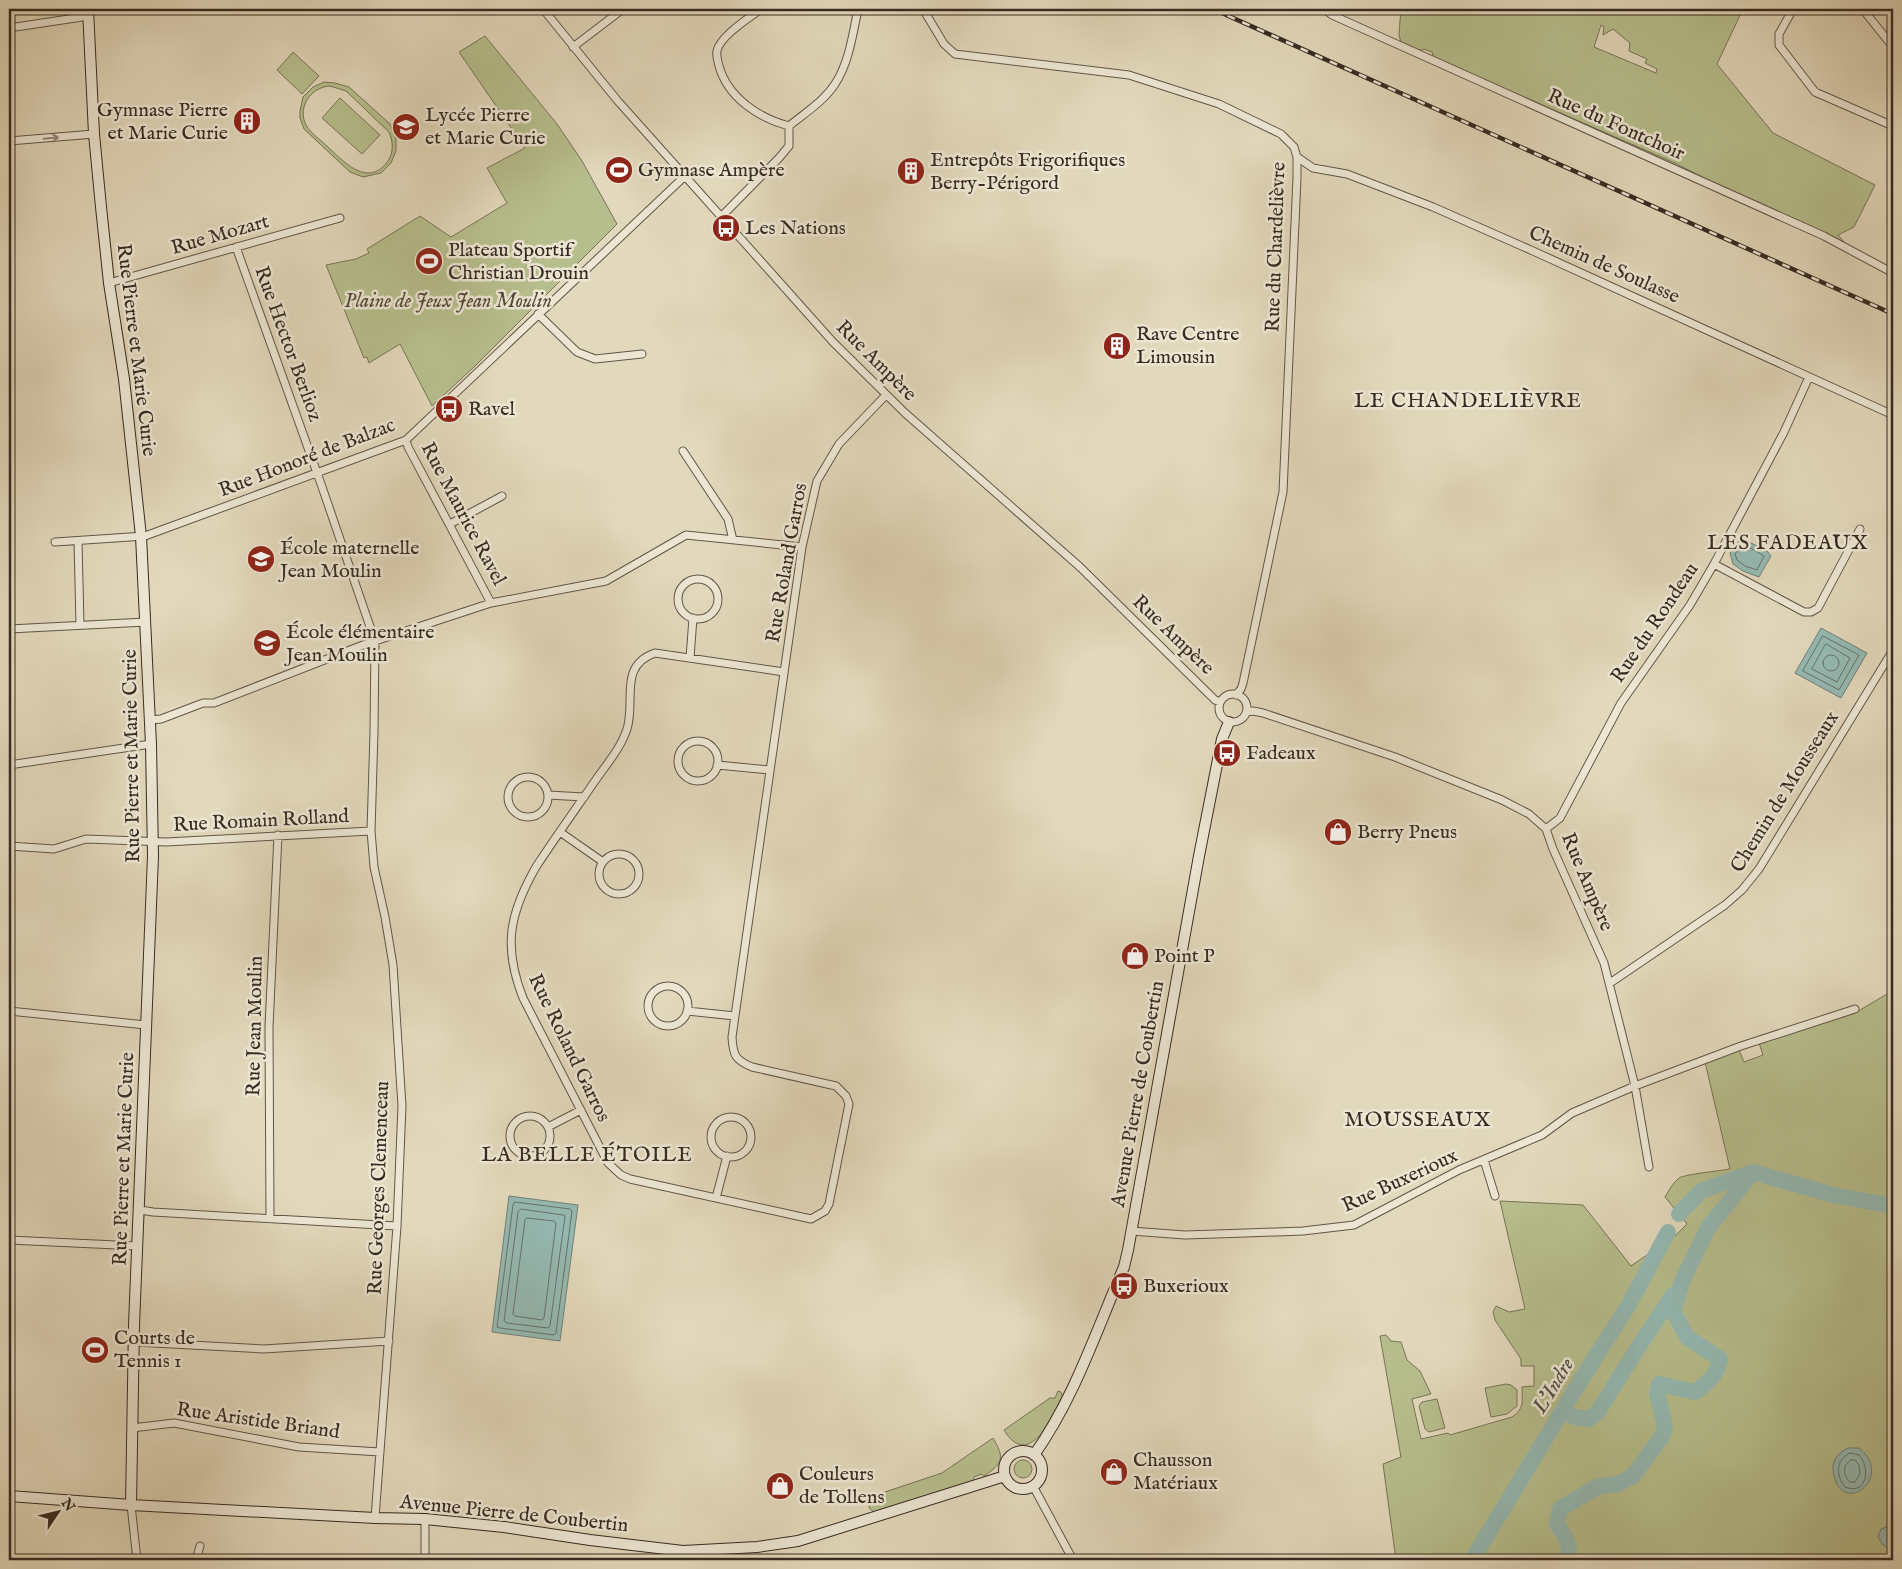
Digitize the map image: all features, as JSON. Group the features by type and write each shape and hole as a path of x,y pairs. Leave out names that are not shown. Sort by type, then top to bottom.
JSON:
{"street":[{"name":"Rue Ampère","path":"542,9 685,176 833,342 886,395 1080,567 1215,700 1220,702"},
{"path":"573,47 623,9"},
{"path":"761,9 722,41 717,51 717,60 723,77 733,92 745,104 756,113 777,123 789,126"},
{"path":"789,126 823,98 836,84 843,69 858,9"},
{"name":"Rue du Chardelièvre","path":"922,9 944,44 955,54 1129,75 1219,104 1281,134 1294,147 1297,157 1283,492 1243,683 1236,694"},
{"name":"Rue du Fontchoir","path":"1324,9 1332,16 1824,236 1893,273"},
{"path":"1793,9 1779,34 1779,45 1815,92 1893,126"},
{"path":"1864,9 1893,47"},
{"path":"9,28 88,12"},
{"name":"Rue Pierre et Marie Curie","path":"88,12 94,134 109,283 124,378 141,536 151,744 153,842 132,1428 132,1504"},
{"path":"721,217 789,146 789,126"},
{"path":"9,141 94,134"},
{"name":"Chemin de Soulasse","path":"1297,157 1313,168 1347,174 1442,211 1893,415"},
{"name":"Rue Honoré de Balzac","path":"55,542 141,536 154,533 406,440 685,176"},
{"name":"Rue Mozart","path":"109,283 340,218"},
{"name":"Rue Hector Berlioz","path":"236,247 374,641 371,831"},
{"path":"538,314 577,352 586,356 595,359 642,354"},
{"name":"Rue du Rondeau","path":"1546,829 1560,818 1621,703 1690,605 1714,564 1784,432 1809,377"},
{"name":"Rue Roland Garros","path":"784,672 655,653 644,657 636,665 632,674 629,720 620,745 524,886 516,907 510,944 516,979 523,998 608,1163 621,1175 630,1179 811,1219 825,1211 829,1204 848,1104 846,1096 836,1086 752,1067 740,1062 733,1051 732,1037 802,547 817,481 839,444 886,395"},
{"name":"Rue Maurice Ravel","path":"406,440 491,603"},
{"path":"683,451 728,519 733,540"},
{"path":"450,524 502,496"},
{"path":"1714,564 1804,612 1811,612 1818,608 1860,529"},
{"path":"150,720 161,719 202,703 214,703 374,641 491,603 606,581 686,535 802,547"},
{"path":"78,541 80,625"},
{"path":"703,579 709,581 716,590 718,603 711,614 705,617 694,618 683,611 679,604 680,591 683,585 689,581 703,579"},
{"path":"690,658 694,618"},
{"path":"9,629 146,622"},
{"name":"Chemin de Mousseaux","path":"1610,983 1725,905 1742,890 1759,869 1893,650"},
{"path":"1236,694 1246,703 1247,712 1238,722 1230,722 1221,717 1220,702 1229,695 1236,694"},
{"name":"Rue Ampère","path":"1247,712 1263,713 1395,757 1502,800 1529,814 1546,829 1553,849 1604,963 1635,1086 1649,1168"},
{"name":"Avenue Pierre de Coubertin","path":"1034,1455 1057,1422 1080,1375 1124,1267 1199,856 1222,739 1230,722"},
{"path":"702,741 708,743 716,752 717,765 711,776 705,780 693,780 682,773 679,767 679,753 689,743 702,741"},
{"path":"9,765 151,744"},
{"path":"717,765 770,770"},
{"path":"526,777 538,780 546,788 548,795 547,802 541,812 528,817 517,814 512,810 508,796 513,784 519,779 526,777"},
{"path":"548,795 584,797"},
{"name":"Rue Romain Rolland","path":"9,846 54,849 86,839 166,842 371,831"},
{"name":"Rue Georges Clemenceau","path":"371,831 374,868 393,965 402,1106 397,1226 375,1518"},
{"path":"560,832 603,862"},
{"name":"Rue Jean Moulin","path":"270,1218 269,1027 278,835"},
{"path":"616,854 629,856 637,865 639,872 636,885 626,893 620,894 608,891 600,880 599,873 603,862 608,857 616,854"},
{"path":"672,986 686,997 687,1011 681,1021 674,1025 663,1025 652,1019 649,1012 649,999 652,993 659,988 672,986"},
{"path":"1635,1086 1741,1046 1855,1009"},
{"path":"9,1011 146,1025"},
{"path":"687,1011 735,1016"},
{"name":"Rue Buxerioux","path":"1131,1231 1185,1235 1246,1234 1354,1225 1459,1170 1542,1135 1572,1113 1635,1086"},
{"path":"548,1127 581,1110"},
{"path":"533,1116 540,1119 548,1127 549,1141 546,1147 537,1155 519,1153 511,1142 511,1129 521,1118 533,1116"},
{"path":"736,1117 742,1120 749,1128 752,1135 751,1141 744,1152 738,1156 727,1156 716,1150 712,1143 713,1130 722,1119 736,1117"},
{"path":"716,1198 727,1156"},
{"path":"1484,1160 1495,1196"},
{"path":"140,1210 397,1226"},
{"path":"9,1240 138,1246"},
{"path":"135,1342 264,1349 388,1341"},
{"name":"Rue Aristide Briand","path":"132,1428 174,1422 299,1447 380,1452"},
{"path":"1023,1452 1034,1455 1038,1459 1042,1471 1038,1482 1028,1489 1017,1488 1005,1476 1005,1464 1012,1455 1023,1452"},
{"name":"Avenue Pierre de Coubertin","path":"9,1496 375,1518 425,1519 504,1527 683,1551 786,1544 1005,1476"},
{"path":"1033,1486 1073,1560"},
{"path":"9,1496 9,1501"},
{"path":"132,1504 137,1560"},
{"path":"424,1560 425,1519"},
{"path":"196,1560 200,1546"},
{"path":"9,1553 10,1557 16,1560"}],"green space":[{"path":"1401,9 1743,9 1717,64 1773,133 1875,185 1854,227 1838,235 1844,242 1717,185 1677,164 1434,58 1432,52 1424,49 1419,51 1401,43 1399,34","holes":["1601,25 1604,27 1603,35 1613,29 1630,43 1629,51 1647,59 1645,63 1657,69 1656,73 1594,47"]},
{"name":"Plaine de Jeux Jean Moulin","path":"485,36 557,124 582,161 617,224 475,366 432,406 400,344 369,363 367,357 364,358 326,265 356,259 369,253 367,249 420,216 451,237 507,203 487,168 525,148 459,52"},
{"path":"293,52 319,76 302,94 277,70"},
{"path":"324,82 349,87 390,124 396,137 396,151 391,163 381,173 363,177 350,172 304,129 300,118 303,97 313,87","holes":["330,86 346,91 390,135 392,143 390,158 380,169 372,173 364,173 348,165 306,125 303,111 312,94 323,87"]},
{"path":"340,98 380,135 362,154 322,118"},
{"path":"1893,980 1893,1560 1396,1560 1383,1464 1401,1457 1380,1336 1386,1335 1391,1341 1401,1342 1407,1360 1420,1371 1431,1394 1412,1399 1421,1439 1448,1433 1450,1435 1512,1417 1521,1407 1522,1387 1534,1386 1534,1366 1521,1366 1521,1359 1495,1320 1493,1312 1496,1306 1509,1312 1525,1309 1500,1201 1583,1205 1631,1266 1677,1234 1687,1224 1665,1197 1679,1178 1730,1169 1705,1062 1739,1050 1744,1062 1763,1055 1759,1043 1855,1013 1887,994"},
{"path":"1506,1384 1511,1385 1517,1390 1517,1406 1507,1414 1491,1417 1485,1388"},
{"path":"1058,1391 1061,1392 1063,1398 1046,1428 1038,1437 1030,1443 1022,1445 1013,1441 1004,1430 1050,1398 1055,1398"},
{"path":"1437,1399 1445,1428 1429,1432 1425,1429 1419,1406 1422,1402"},
{"path":"993,1438 999,1451 1000,1460 984,1476 981,1474 974,1477 973,1481 875,1513 869,1508 870,1497 942,1473"},
{"path":"1019,1460 1027,1460 1032,1465 1030,1476 1019,1478 1014,1473 1014,1465"}],"water":[{"path":"1741,538 1767,551 1771,556 1759,577 1743,571 1733,564 1730,553"},
{"path":"1821,628 1867,653 1841,698 1795,673"},
{"path":"509,1196 578,1205 560,1341 492,1332"},
{"path":"1848,1448 1859,1448 1869,1460 1872,1471 1869,1482 1862,1489 1853,1493 1845,1492 1837,1484 1833,1469 1837,1456"},
{"path":"1893,1526 1893,1551 1883,1545 1878,1537 1881,1529"}],"waterway":[{"name":"L'Indre","path":"1679,1214 1701,1191 1753,1172 1834,1195 1893,1206"},
{"path":"1568,1560 1569,1550 1567,1541 1557,1524 1560,1509 1597,1487 1618,1484 1633,1476 1663,1435 1665,1426 1657,1393 1659,1384 1695,1392 1708,1382 1717,1370 1720,1359 1687,1337 1673,1311 1683,1279 1708,1228 1753,1172"},
{"name":"L'Indre","path":"1472,1560 1628,1306 1668,1232"},
{"path":"1562,1412 1575,1417 1589,1419 1597,1413 1673,1295"}],"railway":[{"path":"1213,9 1893,314"}],"place":[{"name":"Gymnase Pierre et Marie Curie","path":"247,121"},
{"name":"Lycée Pierre et Marie Curie","path":"406,127"},
{"name":"Gymnase Ampère","path":"619,170"},
{"name":"Entrepôts Frigorifiques Berry-Périgord","path":"911,171"},
{"name":"Les Nations","path":"726,228"},
{"name":"Plateau Sportif Christian Drouin","path":"429,261"},
{"name":"Rave Centre Limousin","path":"1117,346"},
{"name":"Ravel","path":"449,409"},
{"name":"École maternelle Jean Moulin","path":"261,559"},
{"name":"École élémentaire Jean Moulin","path":"267,643"},
{"name":"Fadeaux","path":"1227,753"},
{"name":"Berry Pneus","path":"1338,832"},
{"name":"Point P","path":"1135,956"},
{"name":"Buxerioux","path":"1124,1286"},
{"name":"Courts de Tennis 1","path":"95,1350"},
{"name":"Chausson Matériaux","path":"1114,1472"},
{"name":"Couleurs de Tollens","path":"780,1486"}],"district":[{"name":"LE CHANDELIÈVRE","path":"1468,401"},
{"name":"LES FADEAUX","path":"1788,543"},
{"name":"MOUSSEAUX","path":"1418,1120"},
{"name":"LA BELLE ÉTOILE","path":"587,1155"}]}
